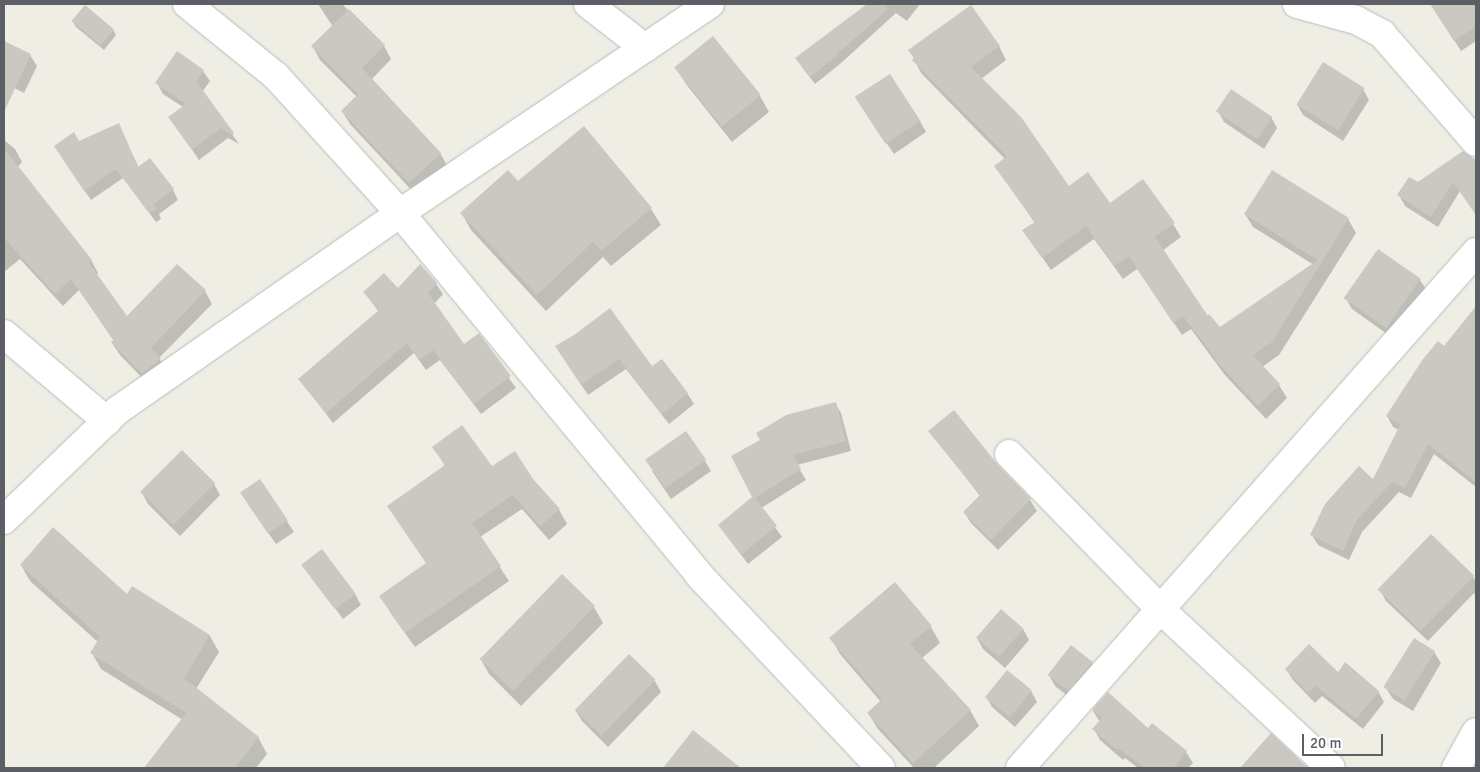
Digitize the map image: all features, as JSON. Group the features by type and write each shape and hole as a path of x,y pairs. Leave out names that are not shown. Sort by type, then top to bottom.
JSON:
{"street":[{"path":"187,4 276,76 400,213 699,575 881,768"},
{"path":"588,4 645,48"},
{"path":"4,520 118,410 400,213 710,4"},
{"path":"1297,4 1363,12 1476,142"},
{"path":"1020,768 1476,252"},
{"path":"4,334 107,421"},
{"path":"1009,454 1160,609 1331,768"},
{"path":"1456,768 1476,732"}],"building":[{"path":"867,4 883,4 888,9 837,56 810,77 795,58"},
{"path":"1430,4 1476,4 1476,26 1454,41"},
{"path":"85,5 114,29 101,46 72,21"},
{"path":"971,5 1000,46 971,67 1021,117 1069,186 1088,172 1110,203 1143,179 1175,223 1155,237 1208,316 1209,314 1220,327 1318,260 1244,214 1272,170 1349,218 1272,342 1253,355 1280,384 1258,406 1215,360 1183,316 1173,323 1129,256 1114,266 1086,226 1042,258 1022,230 1035,222 994,166 1007,156 912,60 914,58 908,50"},
{"path":"349,9 385,45 362,68 441,153 409,183 341,111 358,94 311,46"},
{"path":"713,36 761,95 722,127 674,67"},
{"path":"4,41 31,54 4,112"},
{"path":"177,51 204,70 196,81 234,133 232,135 221,128 192,150 168,117 186,104 155,83"},
{"path":"1323,62 1365,88 1338,130 1297,104"},
{"path":"890,74 920,121 885,144 855,97"},
{"path":"1231,89 1272,117 1257,139 1216,111"},
{"path":"119,123 138,167 150,158 174,189 154,204 157,209 149,213 116,169 84,191 54,146 74,132 79,141"},
{"path":"584,126 652,208 601,251 593,242 537,295 460,213 508,170 518,181"},
{"path":"4,148 92,260 89,263 127,316 177,264 206,290 151,348 161,358 142,374 111,342 114,340 71,279 55,294 4,238"},
{"path":"1463,151 1476,160 1476,215 1453,182 1431,217 1397,195 1409,177 1418,182"},
{"path":"1378,249 1421,279 1386,328 1344,298"},
{"path":"420,264 437,283 428,293 464,344 479,333 511,376 474,404 433,350 419,360 407,343 326,413 298,379 379,310 363,292 384,273 398,288"},
{"path":"1476,306 1476,482 1428,444 1405,488 1392,482 1356,521 1343,551 1310,535 1325,504 1359,466 1373,479 1400,425 1386,416 1423,359 1438,341 1444,346"},
{"path":"610,308 652,366 662,359 688,393 662,414 619,359 581,385 555,346 574,335"},
{"path":"836,402 846,441 793,455 801,469 755,498 777,526 741,555 718,525 752,497 731,456 760,440 756,433 786,415"},
{"path":"954,410 998,465 1031,499 991,540 963,512 980,495 928,431"},
{"path":"462,425 492,466 515,451 533,479 560,509 540,526 513,495 472,523 501,566 405,633 379,596 426,563 387,506 445,465 432,447"},
{"path":"686,431 706,460 665,488 645,460"},
{"path":"182,450 215,483 174,525 140,492"},
{"path":"260,479 288,520 268,534 240,492"},
{"path":"53,527 127,594 132,586 210,635 184,678 259,737 235,768 144,768 186,713 90,653 100,637 20,565"},
{"path":"1431,534 1474,576 1421,631 1378,589"},
{"path":"322,549 356,594 335,609 301,565"},
{"path":"562,574 595,606 513,691 480,659"},
{"path":"895,582 932,626 910,644 971,710 913,763 867,713 882,699 829,638"},
{"path":"1001,609 1024,629 999,657 976,638"},
{"path":"1414,638 1435,651 1404,700 1383,687"},
{"path":"1309,644 1338,672 1345,662 1379,691 1356,719 1316,686 1308,693 1285,669"},
{"path":"1071,645 1093,662 1070,692 1048,675"},
{"path":"629,654 656,680 601,736 575,710"},
{"path":"1007,670 1032,690 1010,717 985,697"},
{"path":"1108,692 1148,728 1152,723 1187,751 1174,768 1145,768 1118,748 1117,750 1092,729 1102,718 1092,710"},
{"path":"693,730 741,768 663,768"},
{"path":"1271,733 1308,768 1240,768"}]}
